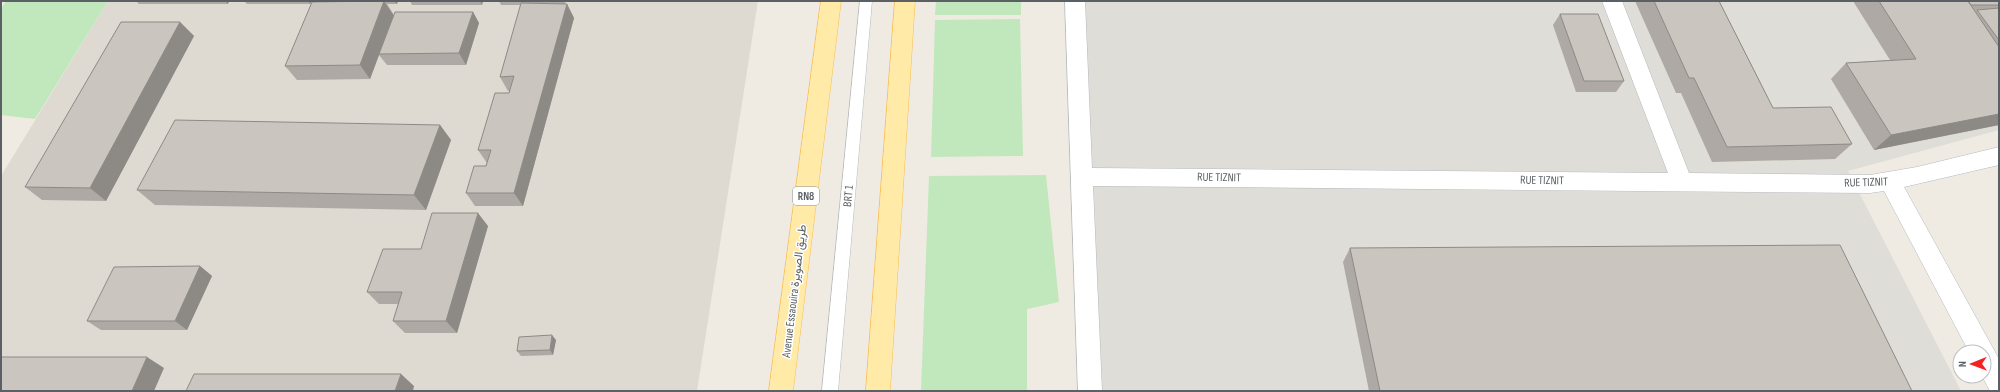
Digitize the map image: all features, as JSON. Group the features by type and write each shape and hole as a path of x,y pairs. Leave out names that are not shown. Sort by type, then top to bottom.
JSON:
{"main road":[{"name":"Avenue Essaouira طريق الصويرة","path":"781,391 831,1"},
{"path":"878,391 905,1"}],"street":[{"path":"1075,1 1083,177 1090,391"},
{"path":"1612,1 1682,182"},
{"name":"RUE TIZNIT","path":"1083,177 1870,184 1890,182 1999,156"},
{"path":"1890,182 1978,344"},
{"path":"1992,370 1999,383"}],"lane":[{"name":"BRT 1","path":"830,391 866,1"}],"shaded area":[{"path":"108,1 758,1 697,391 1,391 1,176"},
{"path":"1083,1 1999,1 1999,130 1848,171 1952,373 1952,384 1957,384 1961,391 1101,391"}],"green space":[{"path":"6,1 108,1 35,119 1,115 1,9"},
{"path":"936,1 1021,1 1021,15 935,15"},
{"path":"1020,19 1023,156 931,157 935,20"},
{"path":"1046,175 1059,302 1027,309 1027,391 921,391 929,176"}],"building":[{"path":"384,1 360,65 285,66 312,2"},
{"path":"1654,1 1719,1 1773,108 1831,107 1852,144 1727,147 1694,78 1689,78"},
{"path":"1879,1 1968,1 1999,47 1999,114 1891,135 1846,63 1916,59"},
{"path":"1968,1 1999,1 1999,5 1971,5"},
{"path":"521,3 567,4 514,193 466,193 474,166 486,166 491,150 478,150 495,93 509,93 514,76 500,77"},
{"path":"1999,8 1999,40 1977,10"},
{"path":"395,12 473,12 459,53 379,54"},
{"path":"1560,14 1598,14 1624,81 1584,81"},
{"path":"121,22 180,22 90,188 25,187"},
{"path":"175,120 440,125 414,195 137,190"},
{"path":"432,213 478,213 446,321 393,321 402,292 367,292 383,249 421,249"},
{"path":"1840,245 1912,391 1380,391 1350,248"},
{"path":"200,266 175,321 87,321 114,267"},
{"path":"552,335 550,350 517,351 519,337"},
{"path":"1,357 147,357 132,391 1,391"},
{"path":"194,374 401,374 395,391 186,391"}]}
